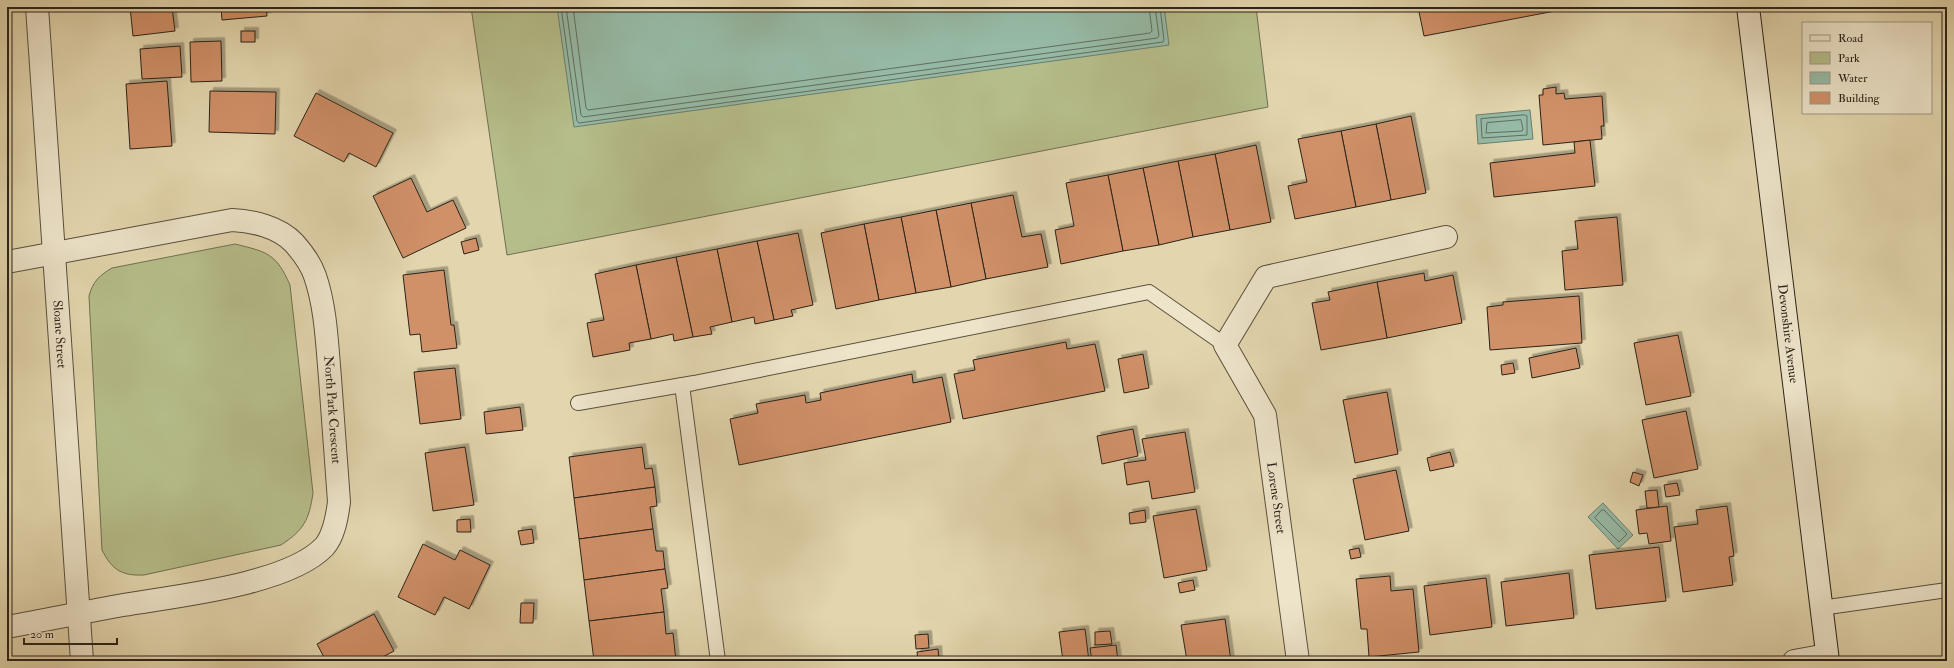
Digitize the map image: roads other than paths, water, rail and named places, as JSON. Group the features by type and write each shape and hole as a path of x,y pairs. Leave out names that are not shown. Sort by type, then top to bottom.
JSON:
{"street":[{"name":"Sloane Street","path":"37,7 82,661"},
{"name":"Devonshire Avenue","path":"1748,7 1827,658"},
{"name":"North Park Crescent","path":"7,262 232,220 248,221 279,232 293,242 304,255 315,275 321,297 327,340 339,502 336,523 325,546 308,560 284,572 211,590 7,627"},
{"path":"1225,345 1266,277 1446,237"},
{"name":"Lorene Street","path":"1225,345 1265,415 1298,661"},
{"path":"1794,661 1827,658"}],"lane":[{"path":"578,403 682,385 1149,292 1225,345"},
{"path":"682,385 718,661"},
{"path":"1821,608 1947,590"}],"water":[{"path":"557,7 1164,7 1169,45 574,127"},
{"path":"1530,110 1533,139 1478,144 1476,115"},
{"path":"1603,503 1633,535 1618,549 1588,517"}]}
